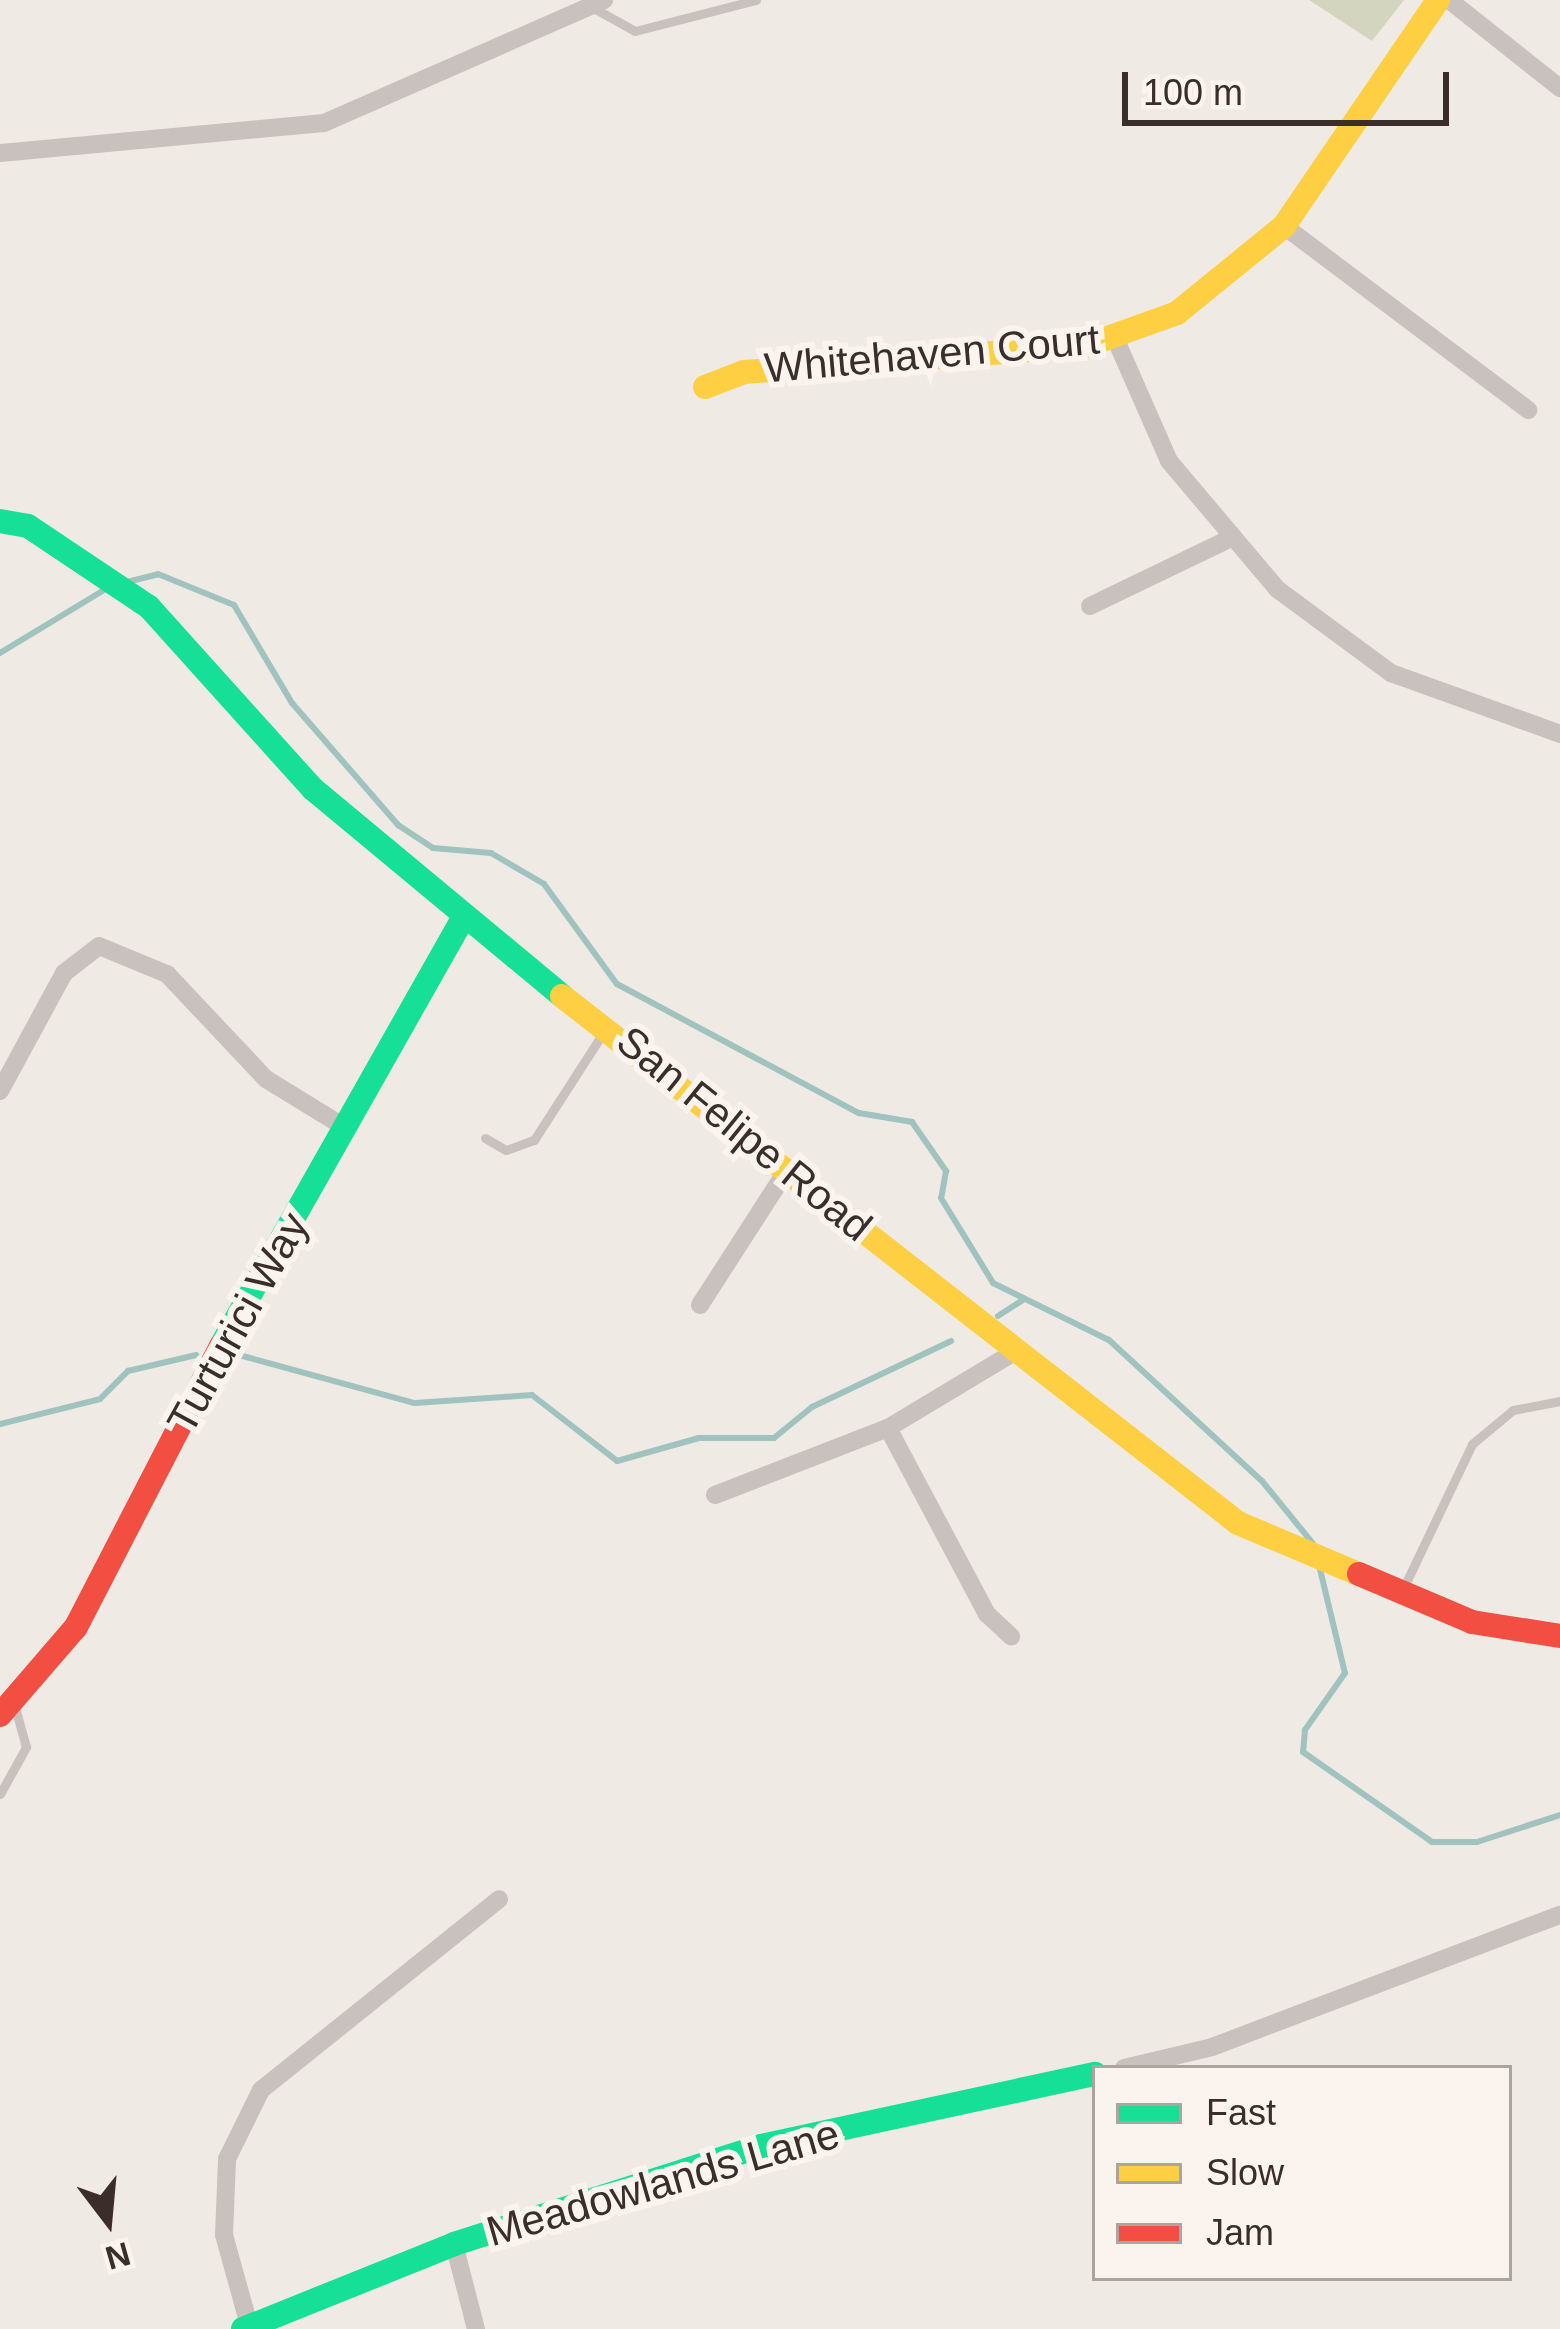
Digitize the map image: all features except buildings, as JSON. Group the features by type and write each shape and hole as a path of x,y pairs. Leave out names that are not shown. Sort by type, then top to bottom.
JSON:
{"street":[{"name":"Whitehaven Court","path":"705,387 745,372 1115,338 1209,292 1284,226 1438,0"},
{"path":"1449,0 1560,88"},
{"path":"0,153 324,123 597,3"},
{"path":"1284,226 1528,410"},
{"path":"1115,338 1154,436 1226,541 1391,673 1560,734"},
{"name":"San Felipe Road","path":"0,521 65,549 149,607 313,789 463,919 609,1024 1013,1353 1238,1523 1472,1622 1560,1636"},
{"path":"1090,606 1226,541"},
{"name":"Turturici Way","path":"7,1711 76,1627 344,1127 463,919"},
{"path":"0,1091 64,974 99,946 167,974 266,1079 344,1127"},
{"path":"700,1305 787,1170"},
{"path":"715,1496 888,1428 1013,1353"},
{"path":"888,1428 988,1614 1011,1636"},
{"path":"246,2327 224,2235 227,2159 261,2090 499,1899"},
{"path":"1137,2065 1212,2047 1560,1915"},
{"name":"Meadowlands Lane","path":"246,2327 454,2244 761,2146 1092,2075"},
{"path":"454,2244 476,2329"}],"lane":[{"path":"597,3 635,31 756,0"},
{"path":"485,1138 506,1150 535,1139 609,1024"},
{"path":"1401,1592 1472,1444 1514,1410 1560,1401"},
{"path":"0,1794 26,1747 7,1711"}],"green space":[{"path":"1309,0 1404,0 1372,41"}],"waterway":[{"path":"127,582 158,574 234,605 292,703 398,825 433,848 491,853 544,884 617,984 859,1113 912,1122 946,1171 941,1198 993,1283 1109,1340 1262,1481 1320,1552"},
{"path":"0,653 109,587"},
{"path":"998,1316 1024,1299"},
{"path":"239,1355 415,1403 532,1395 617,1461 699,1438 774,1438 812,1407 951,1341"},
{"path":"0,1424 100,1399 128,1371 196,1355"},
{"path":"1319,1565 1345,1673 1305,1730 1303,1752 1432,1842 1477,1842 1560,1815"}],"traffic: fast":[{"path":"0,521 28,526 149,607 313,789 562,996"},
{"path":"221,1346 463,919"},
{"path":"243,2329 454,2244 761,2146 1092,2075"}],"traffic: slow":[{"path":"705,387 744,372 1085,346 1177,313 1284,226 1438,0"},
{"path":"562,996 1238,1523 1359,1574"}],"traffic: jam":[{"path":"0,1715 76,1627 221,1346"},
{"path":"1359,1574 1472,1622 1560,1636"}]}
